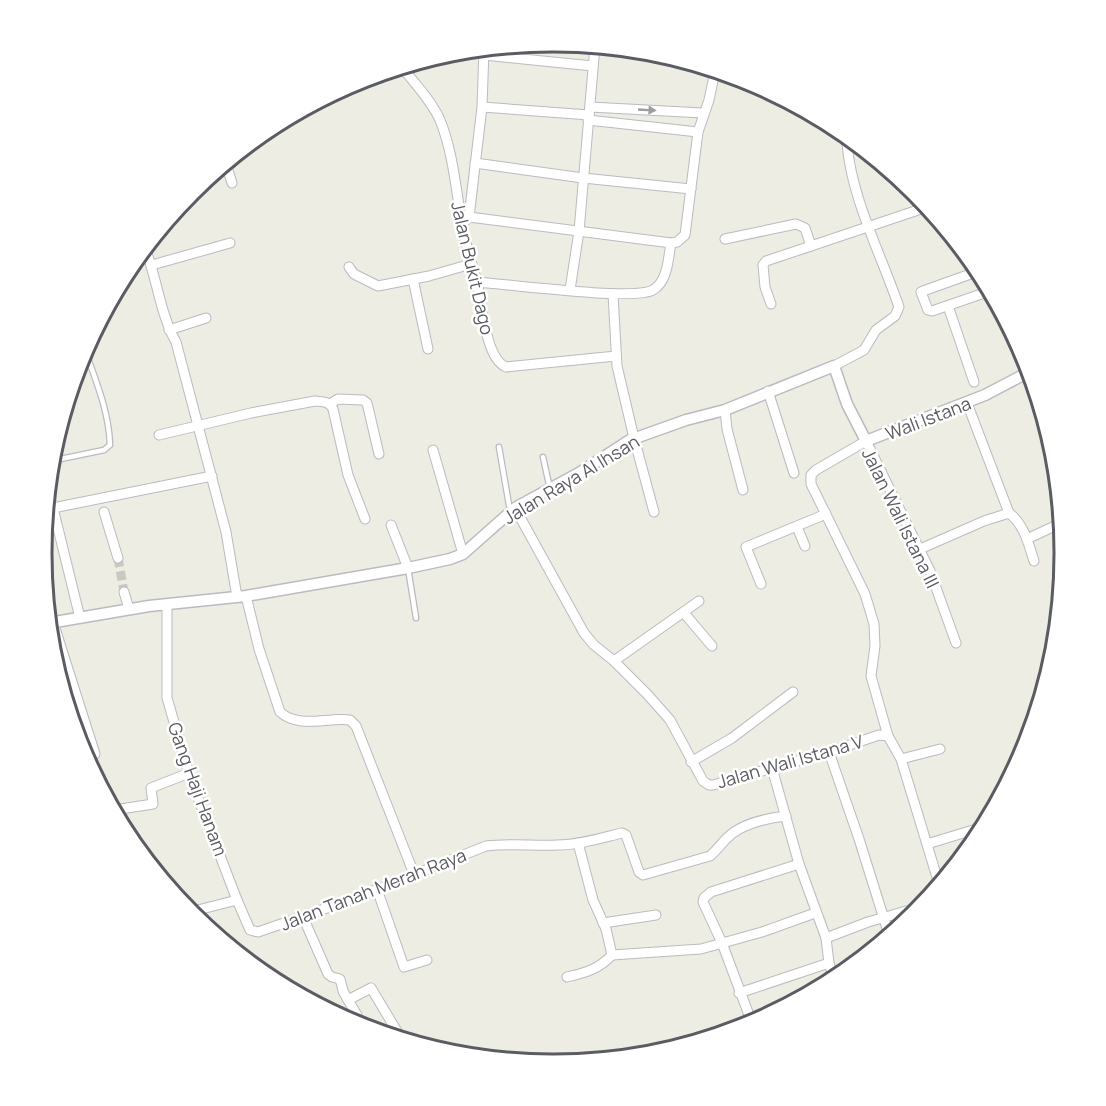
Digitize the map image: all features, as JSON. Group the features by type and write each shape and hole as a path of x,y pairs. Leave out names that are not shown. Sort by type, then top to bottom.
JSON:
{"street":[{"path":"508,55 593,66"},
{"path":"570,290 579,231 594,55"},
{"path":"462,226 469,217 482,107 484,58"},
{"name":"Jalan Bukit Dago","path":"408,74 425,96 440,121 450,159 462,226 490,344 497,362 503,366 616,356"},
{"path":"469,217 677,242 685,235 698,132 713,79"},
{"path":"482,107 589,114 703,113"},
{"path":"589,114 698,132"},
{"path":"848,149 868,228"},
{"path":"475,163 583,178 691,189"},
{"path":"229,172 232,183"},
{"path":"771,304 765,287 763,265 766,261 917,210"},
{"path":"725,239 796,224 805,228 811,246"},
{"name":"Jalan Raya Al Ihsan","path":"58,622 166,604 242,597 408,568 463,554 511,508 550,489 632,439 725,410 834,366 864,350 876,330 897,312 899,307 868,228"},
{"path":"152,265 230,243"},
{"path":"477,282 614,294 642,293 653,290 662,282 671,243"},
{"path":"149,258 169,330 176,342 242,597 280,712 286,718 302,722 340,718 350,720 356,726 414,874"},
{"path":"349,267 354,274 378,286 471,264"},
{"path":"969,275 921,292 929,311 981,294"},
{"path":"413,279 428,349"},
{"path":"614,294 616,356 632,439 654,512"},
{"path":"948,306 974,382"},
{"path":"169,330 206,318"},
{"name":"Wali Istana","path":"834,366 848,404 866,441 967,403 1021,376"},
{"path":"768,391 794,473"},
{"path":"159,435 251,413 315,401 330,404 338,399 361,398 366,403 379,453"},
{"path":"967,403 1009,513 1015,518 1027,539 1034,561"},
{"path":"330,404 348,475 366,519"},
{"path":"725,410 727,429 743,490"},
{"name":"Jalan Wali Istana III","path":"936,874 901,759 888,736 870,676 875,646 874,624 865,594 811,484 811,475 866,441 930,571 956,643"},
{"path":"433,450 463,554"},
{"path":"55,508 212,476"},
{"name":"Jalan Wali Istana V","path":"511,508 584,633 670,720 691,762 703,781 709,785 829,752 879,735 888,736"},
{"path":"104,512 118,558"},
{"path":"920,549 984,520 1009,513"},
{"path":"55,514 80,618"},
{"path":"761,584 746,547 826,514"},
{"path":"391,525 408,568"},
{"path":"797,527 805,546"},
{"path":"1027,539 1052,527"},
{"path":"124,592 129,609"},
{"path":"614,661 699,601"},
{"name":"Gang Haji Hanam","path":"166,604 167,698 189,773 237,900"},
{"path":"684,613 712,646"},
{"path":"67,670 95,754"},
{"path":"691,762 732,738 793,692"},
{"path":"901,759 940,749"},
{"path":"829,752 886,926"},
{"path":"772,768 799,864 826,938 831,969"},
{"path":"123,809 153,804 152,788 189,773"},
{"name":"Jalan Tanah Merah Raya","path":"237,900 250,930 258,932 303,917 486,846 508,843 558,845 624,833 639,872 643,875 710,856 719,849 726,838 737,830 750,824 786,816"},
{"path":"927,844 969,830"},
{"path":"578,843 593,900 603,923 612,955"},
{"path":"748,1014 722,943 703,902 707,895 799,864"},
{"path":"377,889 404,967 427,960"},
{"path":"201,909 237,900"},
{"path":"567,977 591,971 602,965 612,955 701,949 762,932 815,913"},
{"path":"826,938 901,913"},
{"path":"603,923 656,915"},
{"path":"303,917 328,974 340,979 343,991 356,1013"},
{"path":"740,993 829,963"},
{"path":"348,1000 371,988 395,1028"}],"lane":[{"path":"62,458 104,450 110,445 110,432 90,364"},
{"path":"499,447 511,508"},
{"path":"543,457 550,489"},
{"path":"408,568 416,618"}],"tunnel":[{"path":"118,558 124,592"}]}
